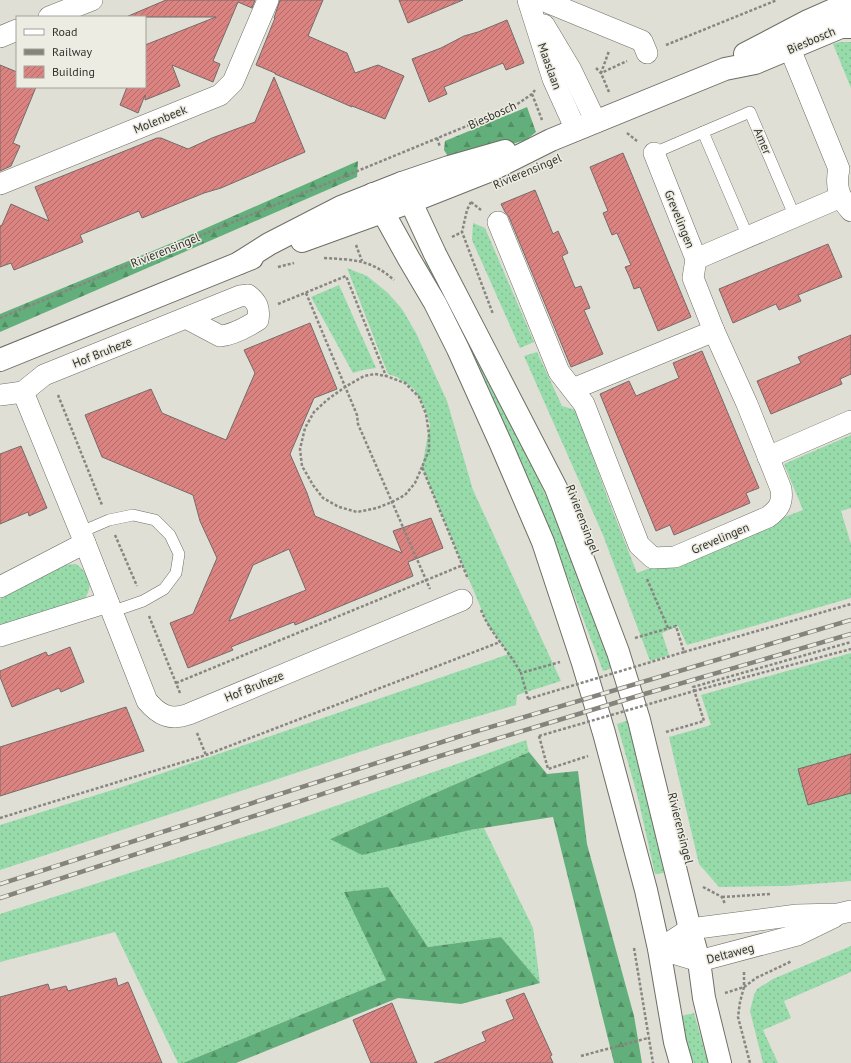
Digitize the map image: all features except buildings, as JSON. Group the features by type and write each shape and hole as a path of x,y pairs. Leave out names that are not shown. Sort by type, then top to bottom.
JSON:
{"street":[{"path":"52,16 92,0"},
{"name":"Molenbeek","path":"0,184 220,95 233,82 268,0"},
{"name":"Maaslaan","path":"528,0 562,75 576,130"},
{"path":"542,0 642,41 647,53"},
{"name":"Biesbosch","path":"786,41 833,10 851,5"},
{"name":"Biesbosch","path":"406,192 491,170 551,140 725,69 748,52 841,27 851,27"},
{"path":"0,37 16,30"},
{"path":"696,259 795,217 846,204 836,180 838,169 786,41"},
{"name":"Maaslaan","path":"562,75 596,122"},
{"name":"Grevelingen","path":"653,558 675,557 768,517 776,512 782,499 781,489 747,404 714,331 693,278 696,259 654,153"},
{"path":"0,360 239,263 406,192"},
{"name":"Rivierensingel","path":"406,192 435,254 556,488 618,652 635,705 699,961 704,998 720,1063"},
{"path":"378,203 435,303 458,349 500,442 542,542 583,662 604,733 646,890 659,949 675,1042 681,1063"},
{"path":"498,222 559,372 584,404 640,545 653,558"},
{"name":"Hof Bruheze","path":"259,311 256,302 248,295 240,296 44,375 23,392 83,537 109,607 147,700 155,710 166,716 182,716 189,714 439,610 471,604"},
{"path":"186,318 220,336 226,336 249,326 258,320 259,311"},
{"path":"573,389 714,331"},
{"path":"0,395 23,392"},
{"path":"768,458 851,421"},
{"path":"0,587 83,537"},
{"path":"0,636 109,607"},
{"name":"Deltaweg","path":"659,949 690,929 798,915 844,913"},
{"name":"Deltaweg","path":"659,949 699,961 797,935 844,913"}],"lane":[{"name":"Amer","path":"654,153 750,112 795,217"},
{"path":"703,132 748,237"},
{"path":"83,537 109,520 133,515 155,520 170,535 179,554 176,573 164,589 143,601 109,607"}],"path":[{"name":"Biesbosch","path":"331,182 513,107 532,94 537,87 543,83 590,62 601,73 777,0"},
{"path":"624,132 630,128"},
{"name":"Rivierensingel","path":"0,318 331,182"},
{"path":"476,198 471,202 467,210 462,232 496,320"},
{"path":"322,258 362,262 383,271 394,281"},
{"path":"274,268 301,261"},
{"path":"259,311 346,276 386,376"},
{"path":"306,292 357,415 358,424 439,610"},
{"path":"375,374 386,376 405,383 419,397 426,414 429,434 429,450 415,483 405,495 377,508 357,512 339,507 323,498 313,485 302,466 300,449 305,428 314,412 345,387 364,376 375,374"},
{"path":"58,395 206,755"},
{"path":"422,467 468,579"},
{"path":"653,558 646,577 668,628"},
{"path":"176,683 463,565"},
{"path":"471,604 515,662 521,673 528,699 851,604"},
{"path":"629,640 676,626 684,652"},
{"path":"0,818 206,755 500,642"},
{"path":"664,733 704,721 693,687 851,642"},
{"path":"594,754 548,769 539,736 694,691 851,649"},
{"path":"521,673 565,661"},
{"path":"636,662 638,669"},
{"path":"572,682 574,690"},
{"path":"646,698 649,706"},
{"path":"583,718 585,726"},
{"path":"701,885 722,897 733,924"},
{"path":"633,941 653,1063"},
{"path":"740,950 744,971 744,987 738,1017 750,1063"},
{"path":"704,998 744,987 756,978 797,958"},
{"path":"644,1011 669,1006"},
{"path":"581,1056 648,1038"}],"green space":[{"path":"840,42 851,42 851,88 833,44"},
{"path":"527,107 536,132 526,140 451,161 444,150 445,141"},
{"path":"358,161 357,177 0,332 0,314 179,240"},
{"path":"473,223 485,228 534,342 520,348 472,240"},
{"path":"430,259 484,363 558,522 613,668 603,671 557,550 421,264"},
{"path":"347,268 367,276 388,293 402,309 416,333 447,401 473,490 561,681 517,695 516,705 384,744 0,870 0,825 122,787 509,654 488,625 422,467 430,424 424,406 414,389 397,377 388,374"},
{"path":"339,285 376,368 353,373 311,297"},
{"path":"537,352 562,406 576,410 608,499 637,573 803,510 784,464 851,435 851,508 841,511 851,544 851,598 687,645 678,626 662,633 669,655 650,661 603,535 524,356"},
{"path":"76,564 85,572 89,580 89,590 84,600 0,625 0,599 65,565"},
{"path":"851,653 851,881 786,886 719,887 699,864 669,737 711,725 701,695"},
{"path":"629,720 648,796 664,873 655,874 638,798 617,724"},
{"path":"526,740 529,752 330,839 484,828 533,928 540,983 501,937 428,947 388,887 345,892 386,980 183,1063 178,1063 115,932 0,962 0,914 272,828"},
{"path":"529,752 547,774 578,771 587,844 634,1016 642,1063 614,1063 553,817 470,830 362,855 330,839"},
{"path":"388,887 428,947 501,937 540,983 461,1004 398,998 236,1063 183,1063 386,980 344,892"},
{"path":"851,946 851,972 784,1001 791,1018 763,1030 778,1063 763,1063 750,1011 757,989 773,979"},
{"path":"694,1013 708,1063 694,1063 682,1037 681,1016"}],"railway":[{"path":"0,884 467,734 851,620"},
{"path":"0,898 440,756 641,695 851,634"}]}
